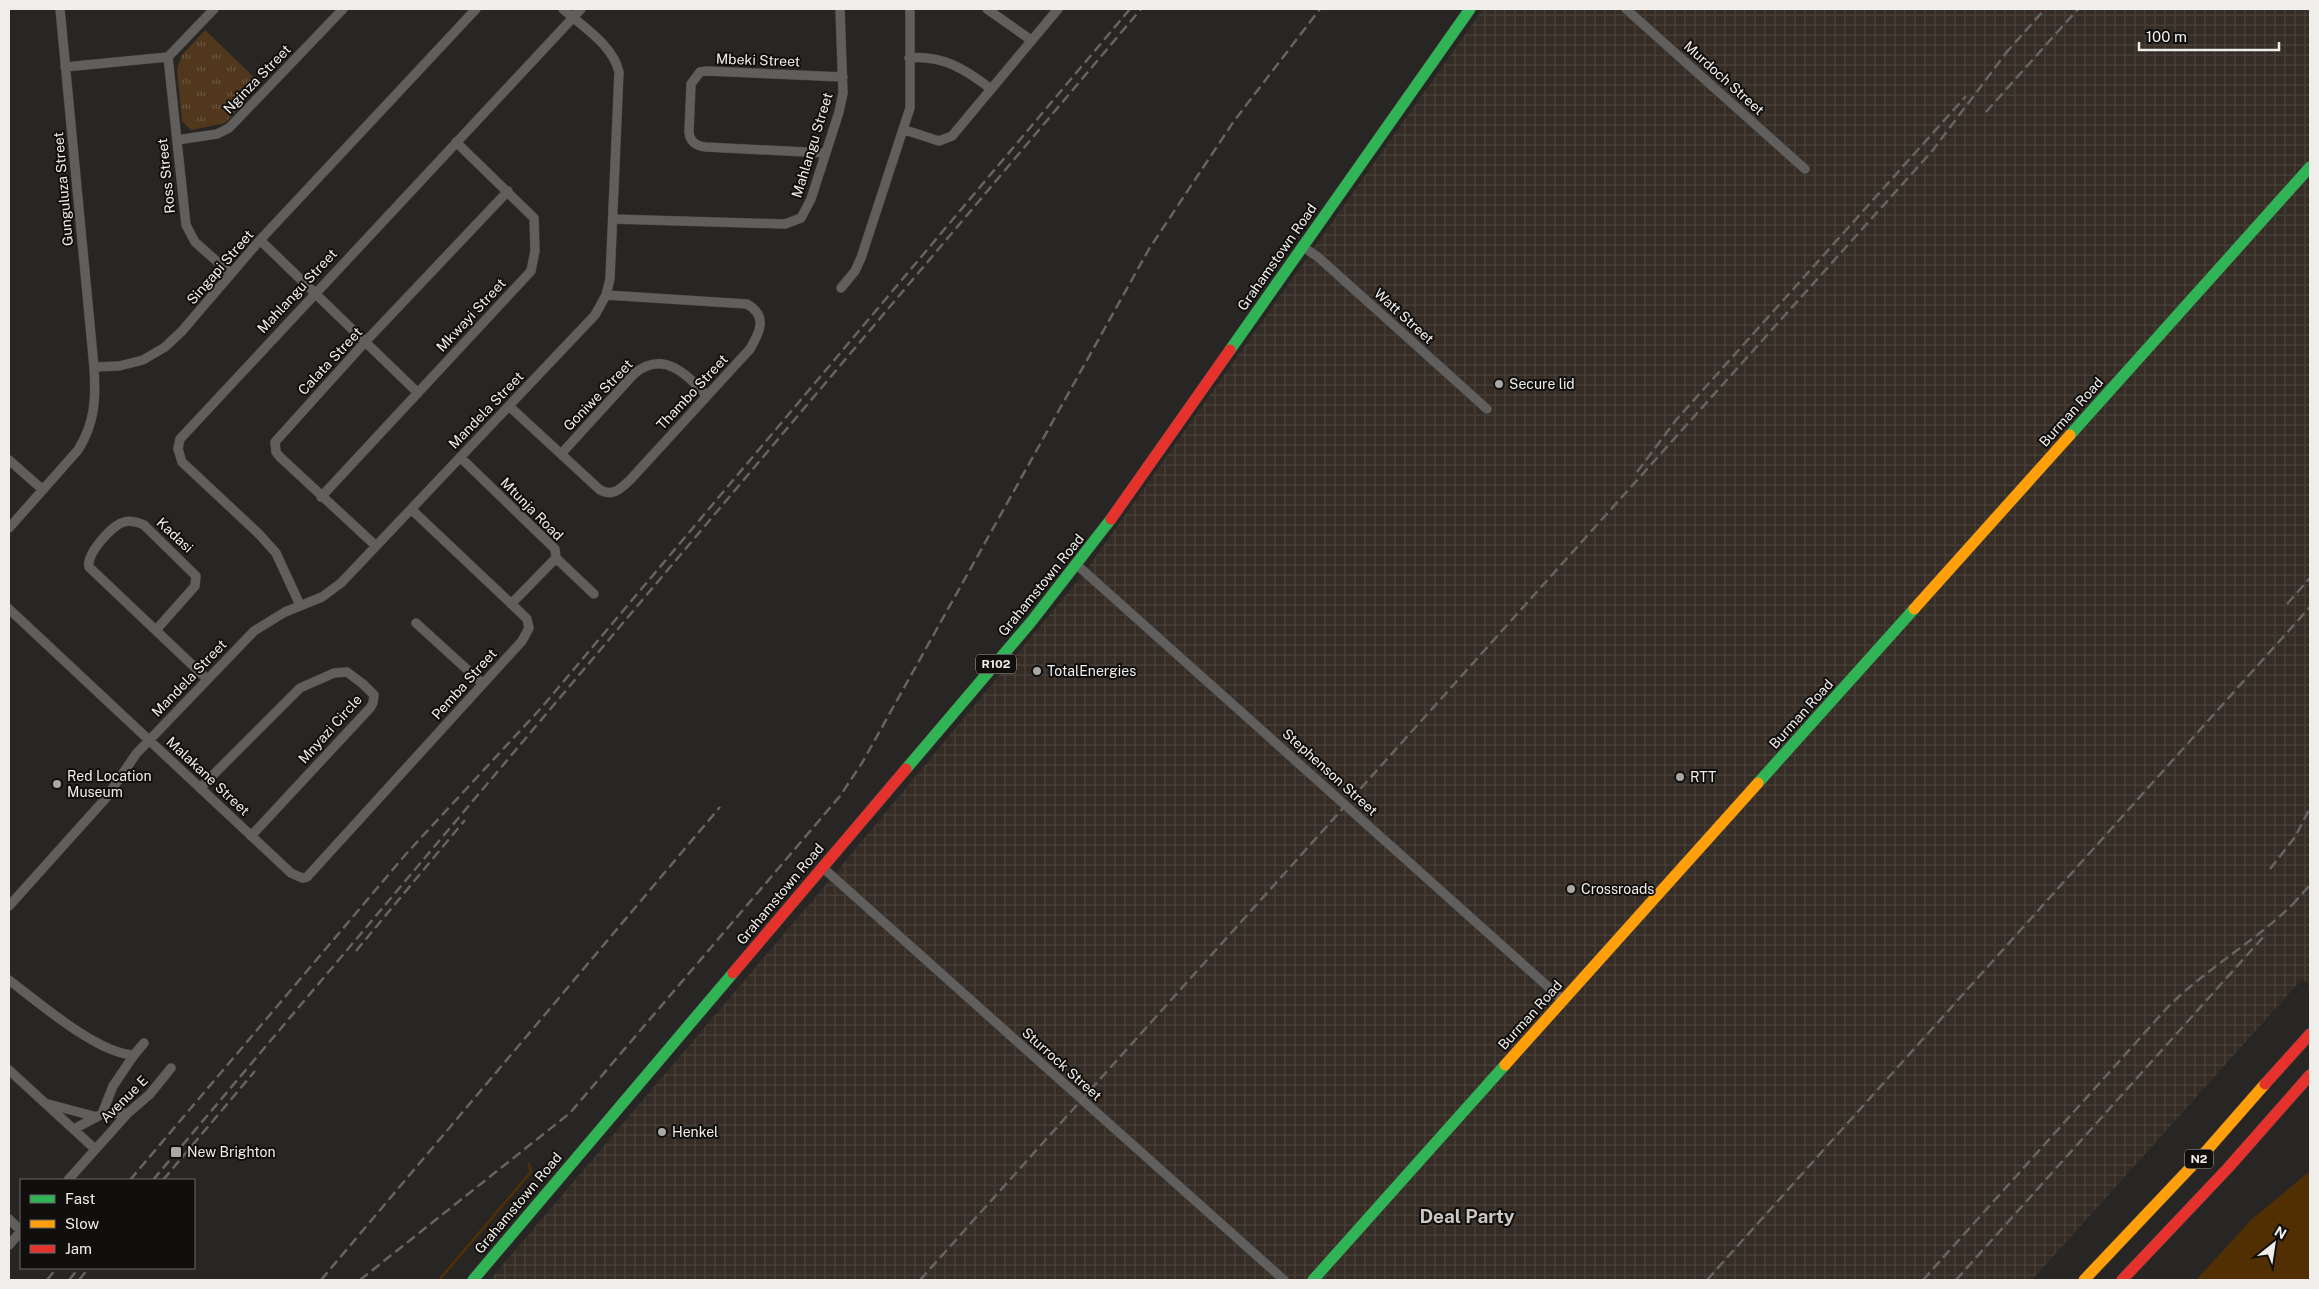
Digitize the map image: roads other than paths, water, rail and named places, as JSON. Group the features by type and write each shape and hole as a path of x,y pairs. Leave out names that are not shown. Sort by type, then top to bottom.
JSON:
{"main road":[{"name":"Grahamstown Road","path":"473,1280 1031,622 1077,565 1111,520 1470,9"},
{"name":"Burman Road","path":"1314,1280 2310,167"},
{"name":"N2","path":"2084,1280 2208,1149 2310,1034"},
{"name":"N2","path":"2122,1280 2228,1168 2310,1075"}],"street":[{"name":"Gunguluza Street","path":"60,9 94,367"},
{"path":"65,67 168,57 214,9"},
{"name":"Nginza Street","path":"177,140 217,134 229,128 343,9"},
{"name":"Singapi Street","path":"94,367 119,366 143,360 156,354 182,331 260,240 476,9"},
{"name":"Mandela Street","path":"9,906 106,798 129,761 206,678 254,630 272,618 300,605 322,598 332,591 595,315 606,295 613,219 619,72 614,57 606,48 563,9"},
{"name":"Mahlangu Street","path":"300,605 276,554 259,534 182,462 178,450 183,433 581,9"},
{"name":"Mahlangu Street","path":"613,219 790,224 801,218 805,213 839,112 843,76 840,9"},
{"path":"841,288 855,271 861,258 910,108 910,9"},
{"path":"988,9 1031,40"},
{"path":"904,130 931,139 945,140 959,129 1058,9"},
{"name":"Murdoch Street","path":"1626,9 1805,169"},
{"name":"Ross Street","path":"168,57 186,225 195,242 231,274"},
{"path":"909,58 937,58 951,63 991,89"},
{"name":"Mbeki Street","path":"825,153 696,145 690,138 689,132 691,84 700,72 707,71 843,76"},
{"name":"Mkwayi Street","path":"321,497 531,271 535,251 534,218 456,142"},
{"name":"Calata Street","path":"376,546 280,458 276,452 275,442 366,341 508,191"},
{"path":"260,240 418,393"},
{"name":"Watt Street","path":"1302,246 1318,257 1487,408"},
{"name":"Thambo Street","path":"509,406 600,490 610,494 618,491 750,350 760,333 761,318 747,304 730,301 606,295"},
{"name":"Goniwe Street","path":"561,454 634,374 645,367 662,365 676,367 683,371 707,396"},
{"path":"9,528 78,450 89,430 95,412 94,367"},
{"name":"Mtunja Road","path":"460,458 555,550 556,558 511,604"},
{"path":"9,460 43,490"},
{"name":"Pemba Street","path":"302,878 311,875 483,684 527,634 529,628 527,619 411,510"},
{"name":"Kadasi","path":"156,630 195,586 196,576 144,525 133,521 123,522 91,552 88,560 89,567 206,678"},
{"path":"556,558 594,594"},
{"name":"Stephenson Street","path":"1077,565 1564,1001"},
{"name":"Malakane Street","path":"9,609 291,873 302,878"},
{"path":"416,623 483,684"},
{"name":"Mnyazi Circle","path":"200,788 300,688 341,672 347,672 363,684 374,695 374,703 251,836"},
{"name":"Sturrock Street","path":"822,867 1284,1280"},
{"path":"9,980 61,1021 113,1051 134,1055"},
{"path":"74,1130 99,1115 114,1086 144,1043"},
{"name":"Avenue E","path":"69,1179 128,1113 150,1094 171,1068"},
{"path":"9,1070 95,1149"},
{"path":"46,1103 99,1115 128,1113"},
{"path":"9,1219 20,1230"},
{"path":"9,1245 20,1232"}],"waterway":[{"path":"439,1280 531,1172 529,1164"}],"railway":[{"path":"131,1179 406,854 542,707 1130,9"},
{"path":"154,1179 1141,9"},
{"path":"360,1280 570,1113 840,796 862,763 1149,249 1234,121 1320,9"},
{"path":"2005,54 2045,9"},
{"path":"1986,112 2078,9"},
{"path":"920,1280 1933,150 2009,49"},
{"path":"1637,472 1676,420 1966,96"},
{"path":"2287,604 2310,578"},
{"path":"1707,1280 2310,607"},
{"path":"321,1280 720,807"},
{"path":"2270,869 2295,837 2310,808"},
{"path":"356,951 465,820"},
{"path":"2292,905 2310,885"},
{"path":"1923,1280 2166,1009 2181,994 2265,929 2297,900"},
{"path":"1956,1280 2265,935"},
{"path":"164,1179 255,1071"},
{"path":"47,1280 56,1269"},
{"path":"69,1280 78,1269"},
{"path":"79,1280 88,1269"}],"place":[{"name":"Secure lid","path":"1499,384"},
{"name":"TotalEnergies","path":"1037,671"},
{"name":"RTT","path":"1680,777"},
{"name":"Red Location Museum","path":"57,784"},
{"name":"Crossroads","path":"1571,889"},
{"name":"Henkel","path":"662,1132"},
{"name":"New Brighton","path":"176,1152"}],"district":[{"name":"Deal Party","path":"1467,1216"}]}
